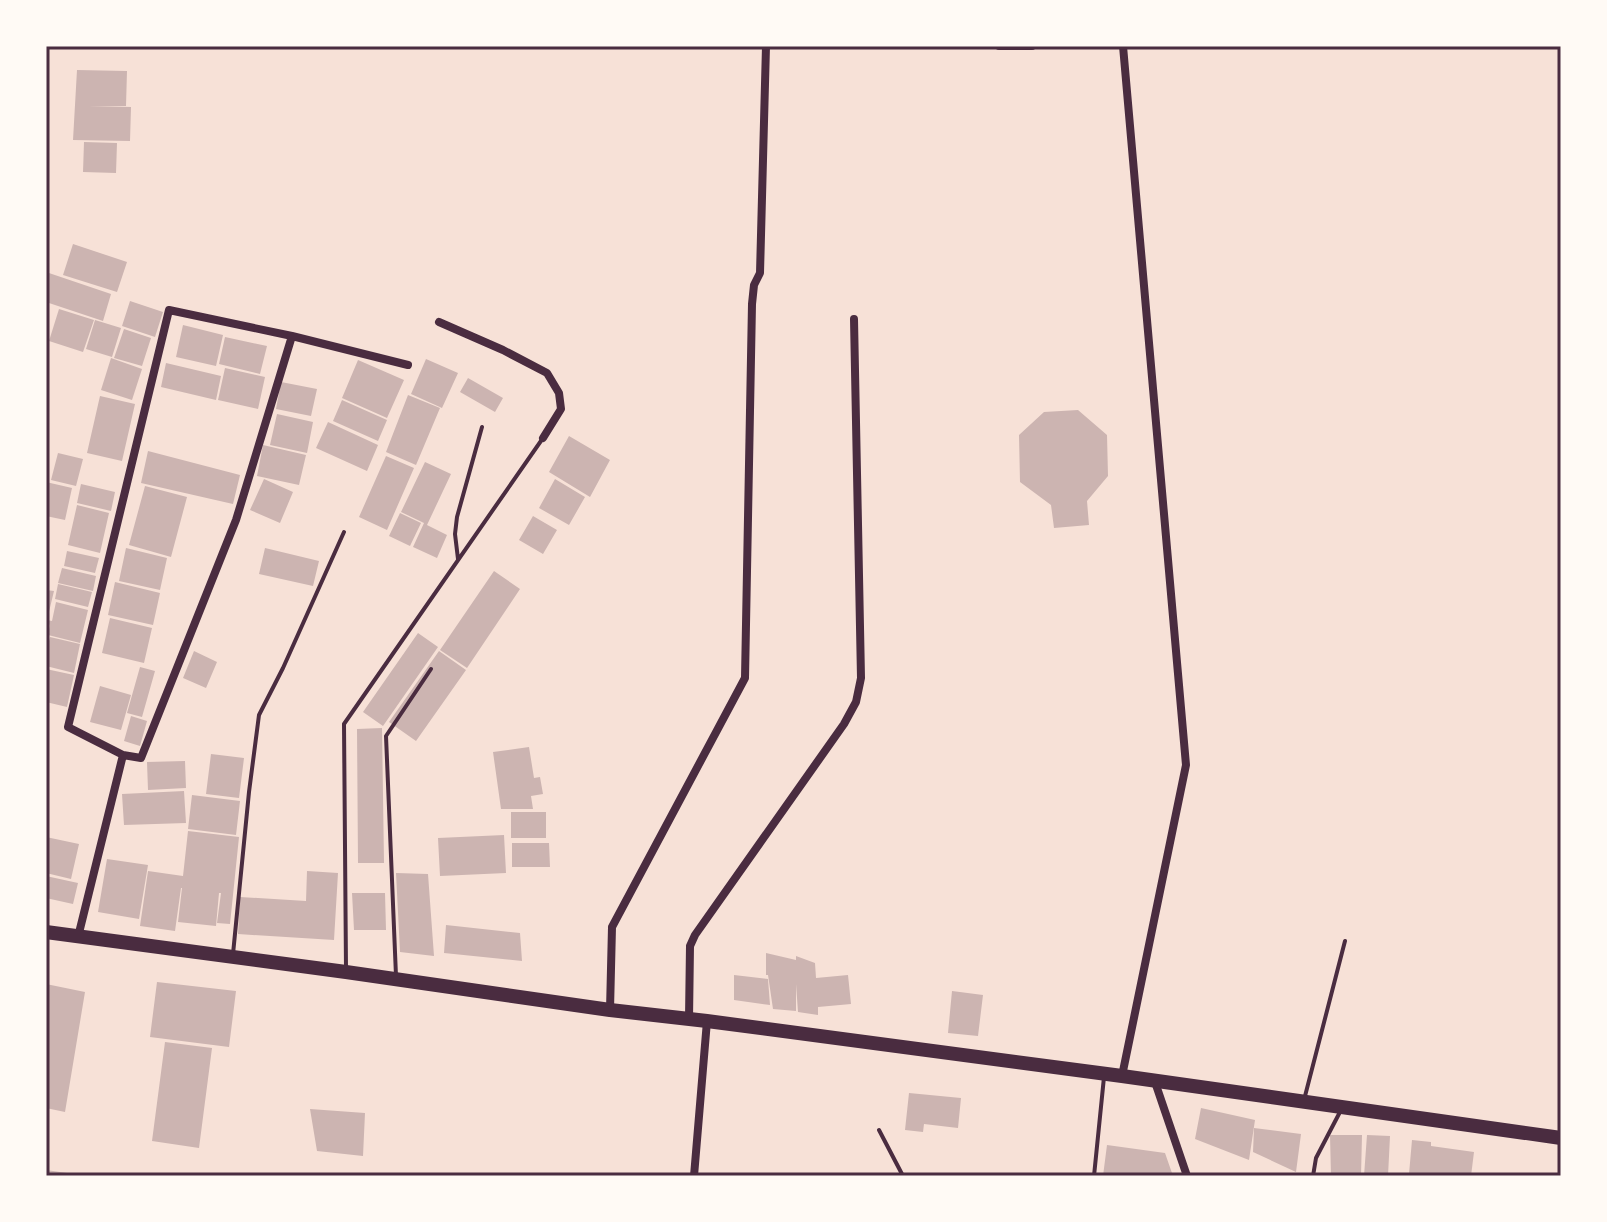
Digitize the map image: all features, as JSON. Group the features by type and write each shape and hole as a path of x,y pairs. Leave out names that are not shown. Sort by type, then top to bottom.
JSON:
{"highway":[{"path":"46,932 1561,1138"}],"street":[{"path":"610,1010 612,927 745,678 752,304 754,285 760,273 766,46"},
{"path":"999,46 1032,46"},
{"path":"1122,1076 1186,765 1123,46"},
{"path":"292,336 236,520 141,758 123,755 68,727 169,310 292,336 408,365"},
{"path":"689,1019 690,946 695,935 844,724 856,702 861,678 854,319"},
{"path":"439,322 547,373 559,393 561,409 543,438"},
{"path":"78,937 123,755"},
{"path":"694,1176 707,1021"},
{"path":"1155,1082 1187,1176"}],"lane":[{"path":"459,561 455,534 457,517 482,427"},
{"path":"346,972 344,724 543,438"},
{"path":"233,957 259,715 344,532"},
{"path":"396,979 386,736 431,669"},
{"path":"1304,1102 1345,941"},
{"path":"1094,1176 1104,1074"},
{"path":"1313,1176 1316,1158 1342,1108"},
{"path":"879,1130 903,1176"}],"building":[{"path":"77,70 127,71 126,106 89,106 131,107 130,141 73,140"},
{"path":"84,142 117,143 116,173 83,172"},
{"path":"73,244 127,262 117,292 63,275"},
{"path":"46,272 111,294 103,321 46,302"},
{"path":"130,301 163,312 155,337 122,326"},
{"path":"59,309 94,320 83,352 49,341"},
{"path":"95,320 121,328 112,357 86,349"},
{"path":"183,325 223,335 216,366 176,357"},
{"path":"124,329 151,338 142,366 114,358"},
{"path":"225,337 267,346 260,374 219,364"},
{"path":"111,358 142,369 132,400 101,390"},
{"path":"426,359 458,373 442,408 411,394"},
{"path":"358,360 404,380 387,418 342,398"},
{"path":"166,363 221,376 216,400 161,387"},
{"path":"225,368 265,377 258,409 218,400"},
{"path":"468,378 503,398 495,412 460,392"},
{"path":"281,382 317,389 311,416 276,409"},
{"path":"408,395 440,408 416,465 386,452"},
{"path":"100,396 135,404 122,461 87,453"},
{"path":"342,400 387,420 378,441 333,421"},
{"path":"1078,410 1107,435 1108,476 1087,501 1089,525 1054,528 1051,505 1020,482 1019,435 1044,412"},
{"path":"277,414 313,422 307,453 270,445"},
{"path":"328,422 378,445 367,471 316,448"},
{"path":"569,436 610,460 590,497 549,472"},
{"path":"263,445 306,455 299,485 257,476"},
{"path":"148,451 240,475 233,504 141,483"},
{"path":"58,453 83,459 76,486 51,480"},
{"path":"386,456 414,468 387,530 359,517"},
{"path":"425,462 451,474 427,525 447,535 437,558 413,547 424,523 401,512"},
{"path":"264,479 293,492 280,523 250,510"},
{"path":"555,479 585,497 569,525 539,508"},
{"path":"46,482 72,488 65,520 46,516"},
{"path":"81,484 115,492 111,511 77,503"},
{"path":"145,486 187,497 171,557 129,545"},
{"path":"77,505 109,513 100,553 68,545"},
{"path":"400,513 421,523 410,546 389,536"},
{"path":"533,516 557,530 543,554 519,540"},
{"path":"126,548 167,558 160,590 119,581"},
{"path":"265,548 319,561 313,586 259,574"},
{"path":"67,551 99,558 95,573 64,566"},
{"path":"62,568 96,576 93,591 58,583"},
{"path":"494,571 520,589 467,668 440,650"},
{"path":"115,582 160,593 153,625 108,615"},
{"path":"58,584 92,592 88,607 55,599"},
{"path":"46,590 54,591 47,620 52,621 56,602 88,610 80,643 48,635 50,623 46,635"},
{"path":"110,618 152,628 144,663 102,653"},
{"path":"418,633 438,647 383,726 363,712"},
{"path":"50,637 80,644 74,673 46,666"},
{"path":"194,651 217,662 206,688 183,678"},
{"path":"439,651 466,670 416,741 389,722"},
{"path":"140,667 155,671 142,717 127,713"},
{"path":"46,669 74,675 67,707 46,702"},
{"path":"100,686 131,695 121,730 90,722"},
{"path":"131,716 147,721 140,746 124,741"},
{"path":"382,728 384,863 358,863 357,729"},
{"path":"529,747 534,778 540,777 543,794 531,796 533,809 501,809 493,752"},
{"path":"211,754 244,758 239,798 206,794"},
{"path":"185,761 186,788 148,790 147,762"},
{"path":"184,791 186,823 124,825 122,794"},
{"path":"192,795 240,801 236,835 188,829"},
{"path":"511,812 546,812 546,838 511,838"},
{"path":"188,831 239,837 230,924 217,923 221,893 216,926 178,922 181,888 175,931 140,926 148,871 183,876"},
{"path":"504,835 506,873 440,876 438,838"},
{"path":"46,837 79,844 71,879 46,873"},
{"path":"512,843 549,843 550,867 512,867"},
{"path":"107,859 148,865 139,919 98,912"},
{"path":"307,871 338,873 334,940 238,934 240,897 306,901"},
{"path":"396,873 428,874 434,956 400,952"},
{"path":"46,876 78,883 73,904 46,898"},
{"path":"352,893 385,893 386,930 354,930"},
{"path":"446,925 520,933 522,961 444,953"},
{"path":"766,953 796,960 796,956 815,963 816,978 848,975 851,1004 818,1007 818,1015 798,1012 796,984 796,1011 773,1009 766,975"},
{"path":"734,975 768,979 770,1005 734,1000"},
{"path":"157,982 236,991 229,1047 150,1037"},
{"path":"46,984 85,992 65,1112 46,1108"},
{"path":"952,991 983,995 978,1036 948,1033"},
{"path":"165,1042 212,1048 199,1148 152,1141"},
{"path":"909,1093 961,1098 958,1128 924,1124 923,1132 905,1130"},
{"path":"1201,1108 1255,1120 1249,1160 1195,1139"},
{"path":"310,1109 365,1113 363,1156 317,1151"},
{"path":"1254,1128 1301,1134 1296,1172 1253,1152"},
{"path":"1330,1135 1362,1135 1361,1176 1331,1176"},
{"path":"1367,1135 1390,1136 1388,1176 1364,1176"},
{"path":"1412,1140 1474,1152 1471,1176 1409,1174"},
{"path":"1107,1145 1165,1153 1173,1176 1103,1176"},
{"path":"46,1170 74,1174 74,1176 46,1176"}]}
